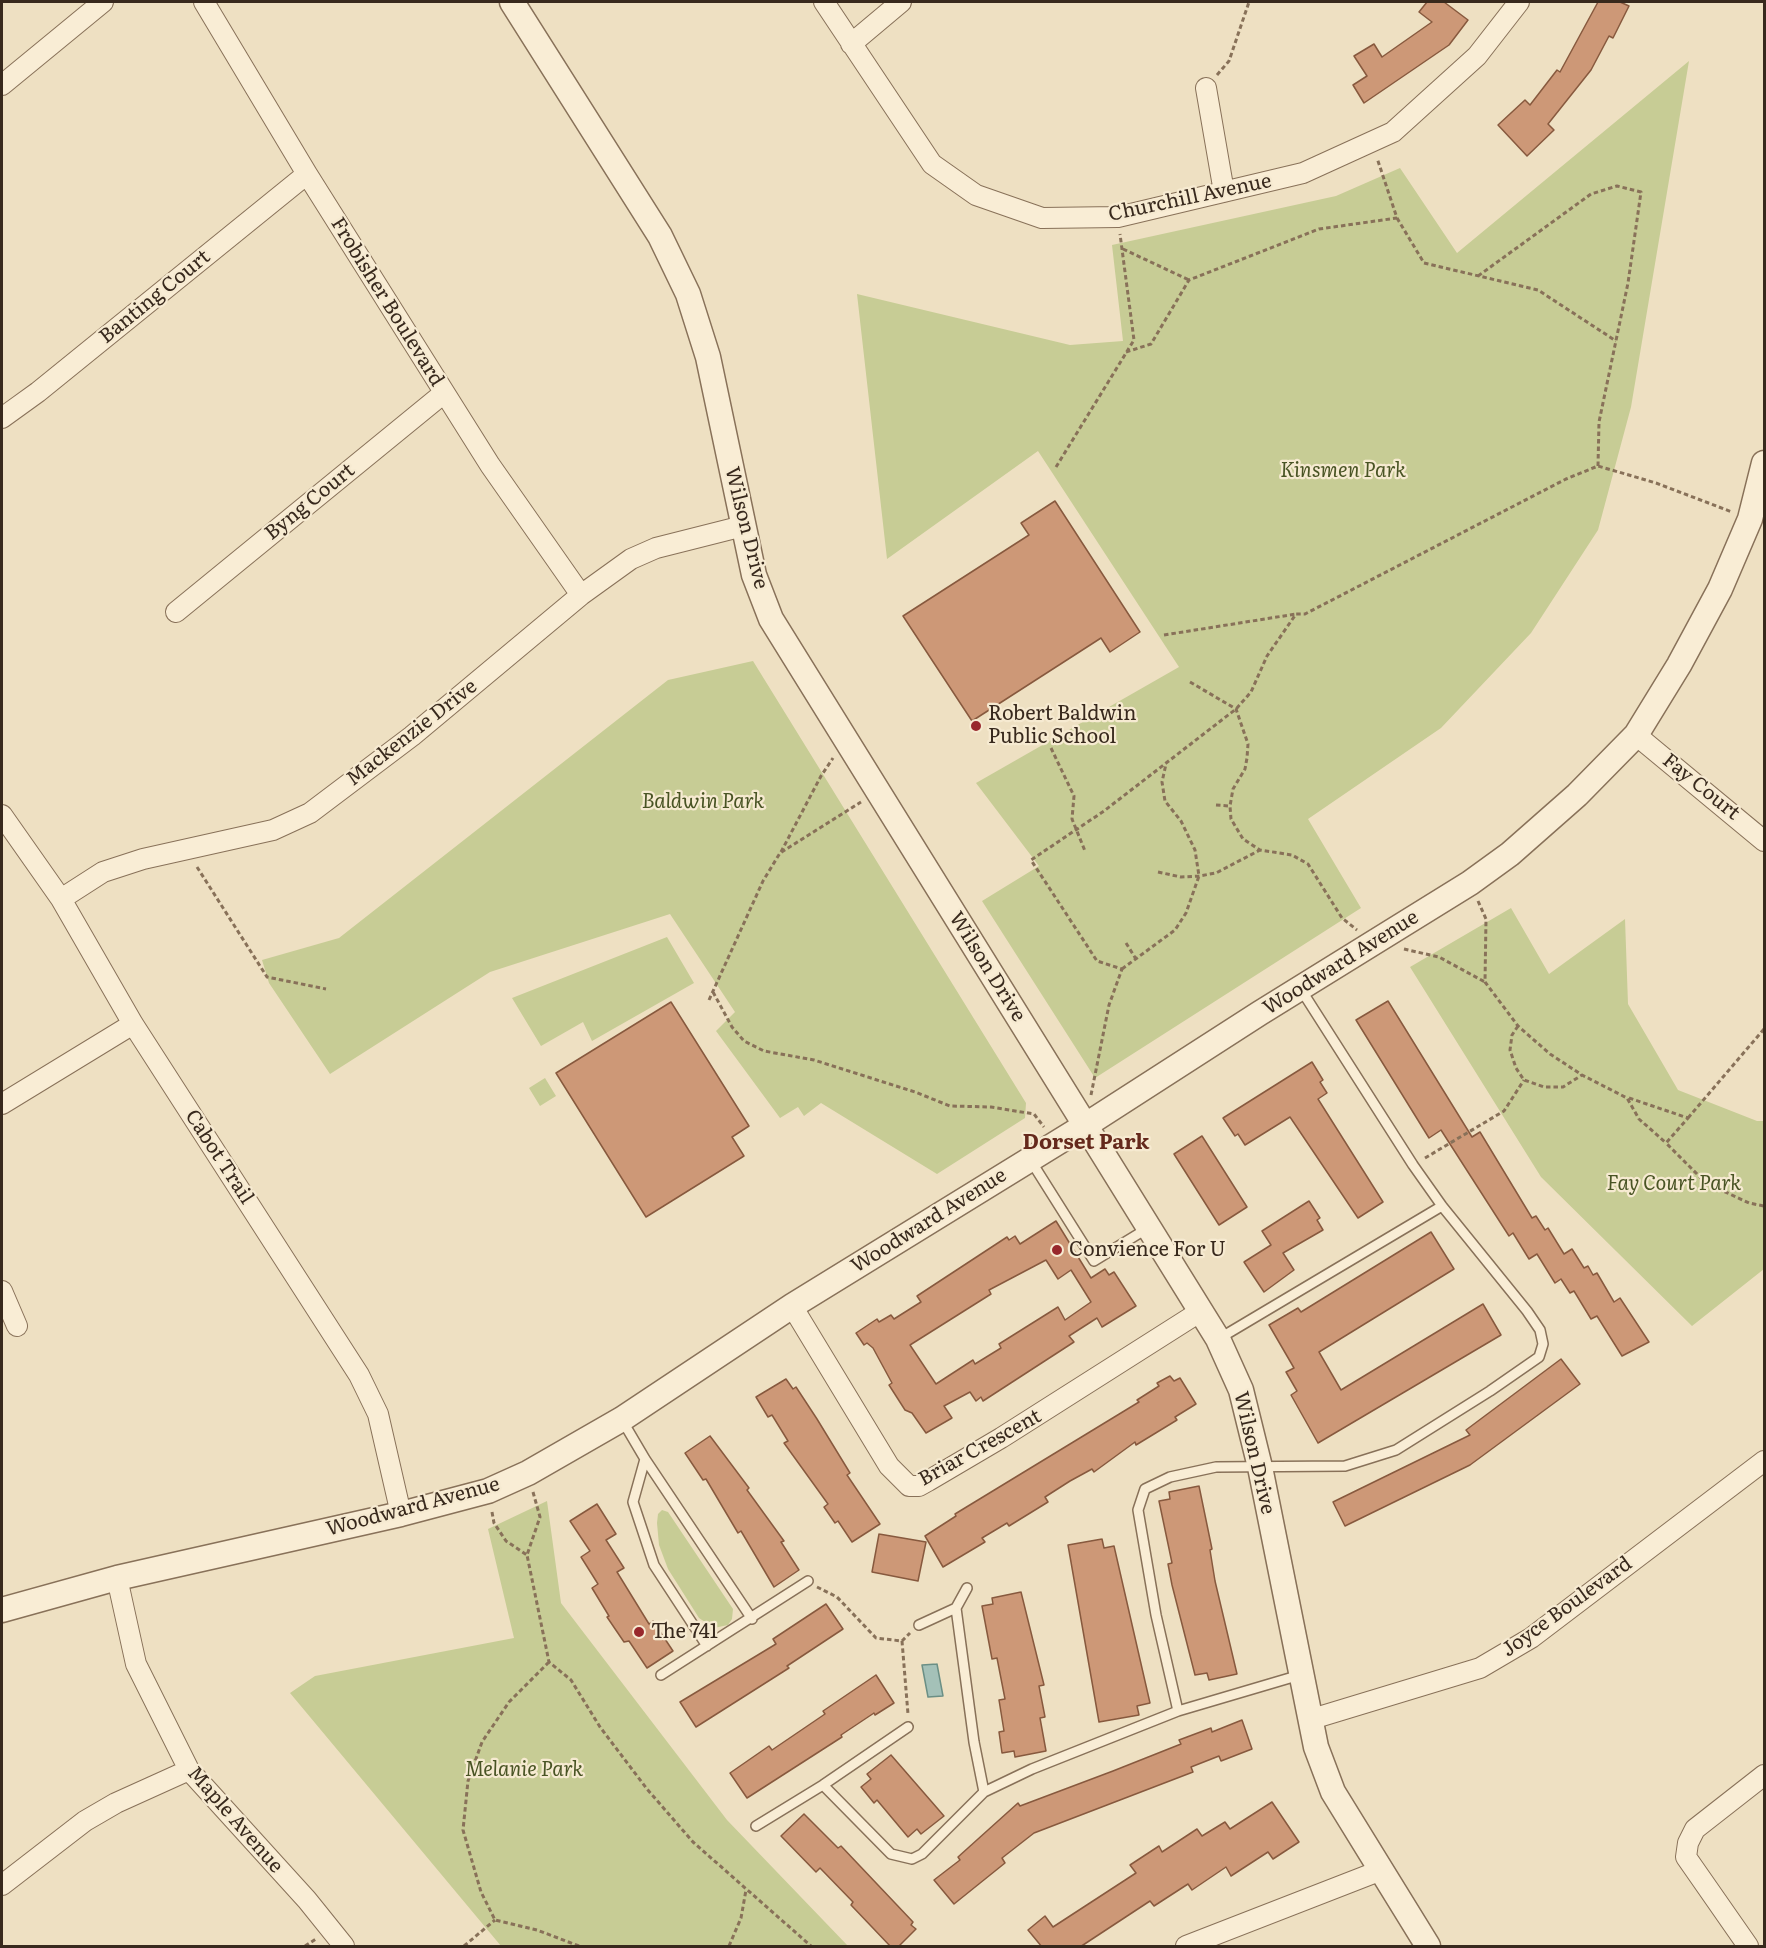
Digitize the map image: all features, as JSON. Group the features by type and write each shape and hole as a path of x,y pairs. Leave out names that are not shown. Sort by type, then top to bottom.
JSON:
{"street":[{"path":"2,85 103,2"},
{"name":"Frobisher Boulevard","path":"204,2 307,174 444,393 490,465 581,595"},
{"name":"Wilson Drive","path":"512,2 660,236 688,294 708,357 754,575 771,619 1218,1339 1241,1390 1260,1467 1316,1747 1333,1792 1379,1871 1428,1947"},
{"name":"Churchill Avenue","path":"824,2 932,165 976,195 1042,218 1118,217 1303,173 1393,132 1477,56 1519,2"},
{"path":"850,44 901,2"},
{"path":"1206,88 1224,192"},
{"name":"Banting Court","path":"2,418 38,392 307,174"},
{"name":"Byng Court","path":"176,612 444,393"},
{"name":"Woodward Avenue","path":"2,1610 117,1578 401,1514 488,1491 528,1473 622,1419 792,1306 1086,1125 1300,988 1470,883 1510,854 1577,795 1636,735 1679,665 1757,521 1764,463"},
{"name":"Mackenzie Drive","path":"61,899 102,872 143,859 273,830 310,813 412,736 581,595 632,559 656,548 743,526"},
{"name":"Fay Court","path":"1636,735 1764,841"},
{"name":"Cabot Trail","path":"2,815 61,899 133,1024 359,1376 378,1414 401,1514"},
{"path":"2,1104 133,1024"},
{"path":"2,1291 17,1326"},
{"name":"Briar Crescent","path":"792,1306 889,1466 909,1486 920,1486 1001,1438 1201,1311"},
{"name":"Joyce Boulevard","path":"1312,1719 1480,1668 1531,1638 1764,1461"},
{"name":"Maple Avenue","path":"117,1578 135,1664 189,1770 307,1900 344,1947"},
{"path":"2,1885 85,1821 116,1803 189,1770"},
{"path":"1748,1947 1686,1857 1688,1843 1695,1828 1764,1775"},
{"path":"1186,1947 1379,1871"}],"lane":[{"path":"1178,1711 1156,1615 1138,1510 1145,1490 1170,1477 1216,1467 1345,1466 1396,1450 1539,1357 1543,1344 1540,1330 1442,1206 1413,1165 1300,988"},
{"path":"1029,1159 1094,1261 1149,1228"},
{"path":"1218,1339 1442,1206"},
{"path":"622,1419 645,1459 752,1618"},
{"path":"645,1459 633,1502 654,1565 707,1646"},
{"path":"661,1675 808,1581"},
{"path":"967,1588 956,1608 974,1742 984,1792"},
{"path":"919,1625 956,1608"},
{"path":"822,1785 891,1854 912,1859 922,1854 984,1792 1032,1769 1178,1711 1300,1675"},
{"path":"756,1826 908,1727"}],"path":[{"path":"1206,88 1229,61 1249,2"},
{"path":"1371,142 1397,218 1424,263 1538,290 1616,341"},
{"path":"1478,276 1591,194 1617,186 1641,192 1616,341 1599,422 1598,466"},
{"path":"1056,467 1134,340 1118,217"},
{"path":"1126,352 1150,344 1189,280 1319,229 1397,218"},
{"path":"1122,249 1189,280"},
{"path":"1164,635 1305,614 1566,479 1598,466 1656,483 1757,521"},
{"path":"1122,969 1097,962 1031,860 1166,764 1236,709 1251,692 1267,656 1296,614"},
{"path":"1191,682 1236,709 1248,744 1245,769 1233,789 1230,806 1231,819 1243,839 1260,850 1292,855 1308,864 1342,918 1373,942 1439,957 1485,982 1518,1026 1550,1054 1582,1075 1627,1098 1688,1118"},
{"path":"709,1000 763,881 820,776 846,739"},
{"path":"1051,748 1074,796 1072,819 1085,851"},
{"path":"1086,1125 1108,1005 1122,969 1175,930 1189,906 1199,876 1195,850 1181,821 1165,801 1162,782 1166,764"},
{"path":"780,853 877,791"},
{"path":"1216,805 1230,806"},
{"path":"186,850 267,977 326,989"},
{"path":"1158,872 1181,877 1216,873 1260,850"},
{"path":"1470,883 1486,919 1485,982"},
{"path":"1126,943 1136,959"},
{"path":"713,992 732,1027 744,1041 764,1051 814,1060 915,1092 950,1106 991,1107 1034,1114 1057,1142"},
{"path":"1518,1026 1512,1035 1510,1050 1516,1068 1524,1080 1544,1087 1563,1087 1582,1075"},
{"path":"1666,1143 1764,1029"},
{"path":"1413,1165 1504,1111 1524,1080"},
{"path":"1627,1098 1639,1119 1706,1183 1749,1203 1764,1206"},
{"path":"528,1473 540,1517 527,1555 549,1662 572,1680 600,1727 647,1789 693,1842 811,1947"},
{"path":"488,1491 494,1523 506,1541 527,1555"},
{"path":"808,1581 837,1597 876,1638 902,1641 919,1625"},
{"path":"902,1641 909,1702 908,1727"},
{"path":"495,1920 481,1892 464,1830 468,1781 482,1742 508,1702 549,1662"},
{"path":"729,1947 741,1918 746,1890"},
{"path":"464,1947 495,1920"},
{"path":"495,1920 537,1930 579,1947"}],"green space":[{"name":"Kinsmen Park","path":"1689,61 1631,407 1598,530 1531,633 1441,728 1308,819 1361,908 1095,1078 982,901 1039,866 976,783 1179,667 1038,451 887,559 857,294 1070,345 1123,341 1112,245 1336,196 1400,168 1457,253"},
{"name":"Baldwin Park","path":"753,661 1026,1103 1025,1118 937,1174 821,1103 804,1116 798,1107 780,1118 716,1031 735,1012 670,914 490,972 330,1074 269,983 262,960 339,938 668,680"},
{"name":"Fay Court Park","path":"1511,908 1549,974 1625,919 1628,1004 1678,1090 1757,1121 1764,1121 1764,1269 1692,1326 1541,1177 1410,967"},
{"path":"667,937 694,983 592,1041 583,1022 541,1046 512,998"},
{"path":"545,1078 556,1096 540,1106 529,1088"},
{"name":"Melanie Park","path":"547,1501 561,1603 727,1820 848,1946 501,1946 290,1693 315,1676 514,1638 488,1529"},
{"path":"662,1510 668,1512 733,1609 732,1619 728,1625 714,1628 699,1618 668,1569 659,1545 657,1523 658,1514"}],"water":[{"path":"937,1664 943,1696 928,1697 922,1665"}],"building":[{"path":"1427,2 1444,2 1468,20 1449,45 1364,103 1353,85 1367,76 1354,56 1374,44 1382,57 1432,22 1419,12"},
{"path":"1598,2 1620,2 1629,6 1613,38 1609,36 1591,70 1548,124 1554,130 1527,156 1498,125 1525,100 1530,105 1557,70 1560,72"},
{"path":"1055,501 1140,632 1110,652 1101,638 972,721 903,616 1029,535 1021,523"},
{"path":"1388,1001 1472,1137 1480,1132 1532,1218 1536,1216 1545,1230 1548,1228 1564,1254 1572,1249 1584,1268 1588,1266 1593,1275 1597,1273 1614,1302 1620,1298 1649,1342 1622,1356 1597,1316 1591,1319 1574,1291 1570,1293 1561,1279 1555,1283 1537,1254 1529,1259 1513,1233 1509,1236 1441,1130 1429,1138 1356,1020"},
{"path":"671,1002 749,1126 732,1137 744,1156 646,1217 556,1073"},
{"path":"1312,1062 1323,1080 1320,1082 1327,1093 1318,1099 1383,1202 1358,1218 1290,1117 1245,1145 1238,1134 1235,1136 1223,1118"},
{"path":"1202,1136 1247,1207 1219,1225 1174,1154"},
{"path":"1309,1201 1320,1218 1317,1220 1323,1230 1283,1253 1294,1270 1264,1292 1244,1262 1271,1245 1262,1231"},
{"path":"1056,1221 1091,1278 1105,1269 1109,1275 1114,1272 1136,1306 1102,1327 1097,1318 1069,1336 1074,1342 983,1401 981,1397 976,1401 970,1392 944,1406 952,1418 926,1433 912,1413 905,1410 889,1385 892,1383 873,1348 867,1343 864,1345 856,1333 877,1319 879,1322 891,1315 894,1319 921,1302 917,1296 1007,1237 1009,1240 1015,1236 1020,1244","holes":["1046,1260 1058,1279 1071,1270 1091,1302 1065,1320 1058,1307 999,1344 1001,1348 975,1364 973,1360 936,1384 910,1345 991,1294 989,1290"]},
{"path":"1431,1232 1454,1269 1319,1352 1341,1390 1483,1304 1501,1335 1318,1443 1291,1395 1297,1391 1286,1372 1294,1368 1269,1325 1298,1308 1301,1312"},
{"path":"1561,1359 1580,1384 1470,1465 1345,1526 1333,1502 1470,1435 1466,1430"},
{"path":"1170,1376 1174,1381 1180,1378 1196,1404 1175,1417 1177,1420 1136,1445 1135,1442 1094,1472 1092,1469 1045,1497 1048,1502 1009,1526 1007,1523 982,1538 985,1542 943,1567 925,1536 956,1516 955,1514 1139,1402 1137,1400 1159,1386 1157,1383"},
{"path":"786,1379 793,1389 796,1387 817,1419 850,1473 847,1475 880,1524 852,1542 838,1521 835,1523 824,1507 828,1504 784,1443 788,1441 772,1415 768,1417 756,1397"},
{"path":"710,1436 749,1488 747,1490 784,1541 781,1542 799,1570 774,1587 741,1531 738,1533 706,1479 703,1480 685,1453"},
{"path":"1199,1486 1212,1549 1210,1550 1215,1581 1237,1674 1209,1680 1207,1673 1195,1675 1172,1585 1168,1564 1172,1563 1159,1501 1170,1499 1169,1492"},
{"path":"597,1504 616,1534 606,1540 624,1568 617,1572 649,1624 653,1621 673,1651 647,1668 629,1641 624,1642 607,1617 609,1616 592,1588 598,1584 581,1557 590,1551 570,1521"},
{"path":"879,1534 926,1542 918,1581 872,1572"},
{"path":"1102,1539 1104,1548 1114,1546 1150,1703 1137,1706 1139,1715 1099,1722 1068,1545"},
{"path":"1021,1592 1044,1685 1039,1686 1045,1717 1040,1718 1046,1751 1015,1757 1014,1751 1002,1753 999,1732 1004,1731 999,1700 1005,1699 997,1658 992,1659 982,1606 993,1604 992,1598"},
{"path":"826,1604 843,1629 787,1666 789,1668 696,1727 680,1702 776,1644 773,1639"},
{"path":"876,1675 894,1703 875,1715 874,1713 841,1735 842,1737 747,1798 730,1773 769,1746 772,1750 825,1714 823,1711"},
{"path":"1242,1720 1252,1749 1221,1761 1219,1756 1191,1767 1193,1772 1034,1833 1002,1858 1005,1863 954,1904 934,1880 960,1860 958,1857 1018,1803 1020,1806 1181,1744 1179,1740 1211,1728 1212,1732"},
{"path":"891,1755 944,1816 921,1834 917,1829 908,1837 877,1800 874,1803 861,1787 871,1779 867,1774"},
{"path":"1272,1802 1299,1842 1273,1859 1268,1852 1231,1876 1226,1867 1192,1890 1188,1884 1154,1906 1150,1901 1080,1947 1042,1947 1028,1930 1045,1916 1053,1927 1136,1873 1130,1865 1159,1846 1162,1852 1197,1829 1202,1836 1225,1822 1230,1829"},
{"path":"804,1814 838,1848 841,1846 913,1922 911,1925 916,1929 898,1947 891,1947 851,1905 853,1902 820,1868 816,1872 781,1836"}],"place":[{"name":"Robert Baldwin Public School","path":"976,726"},
{"name":"Convience For U","path":"1057,1250"},
{"name":"The 741","path":"639,1632"}],"district":[{"name":"Dorset Park","path":"1086,1143"}]}
